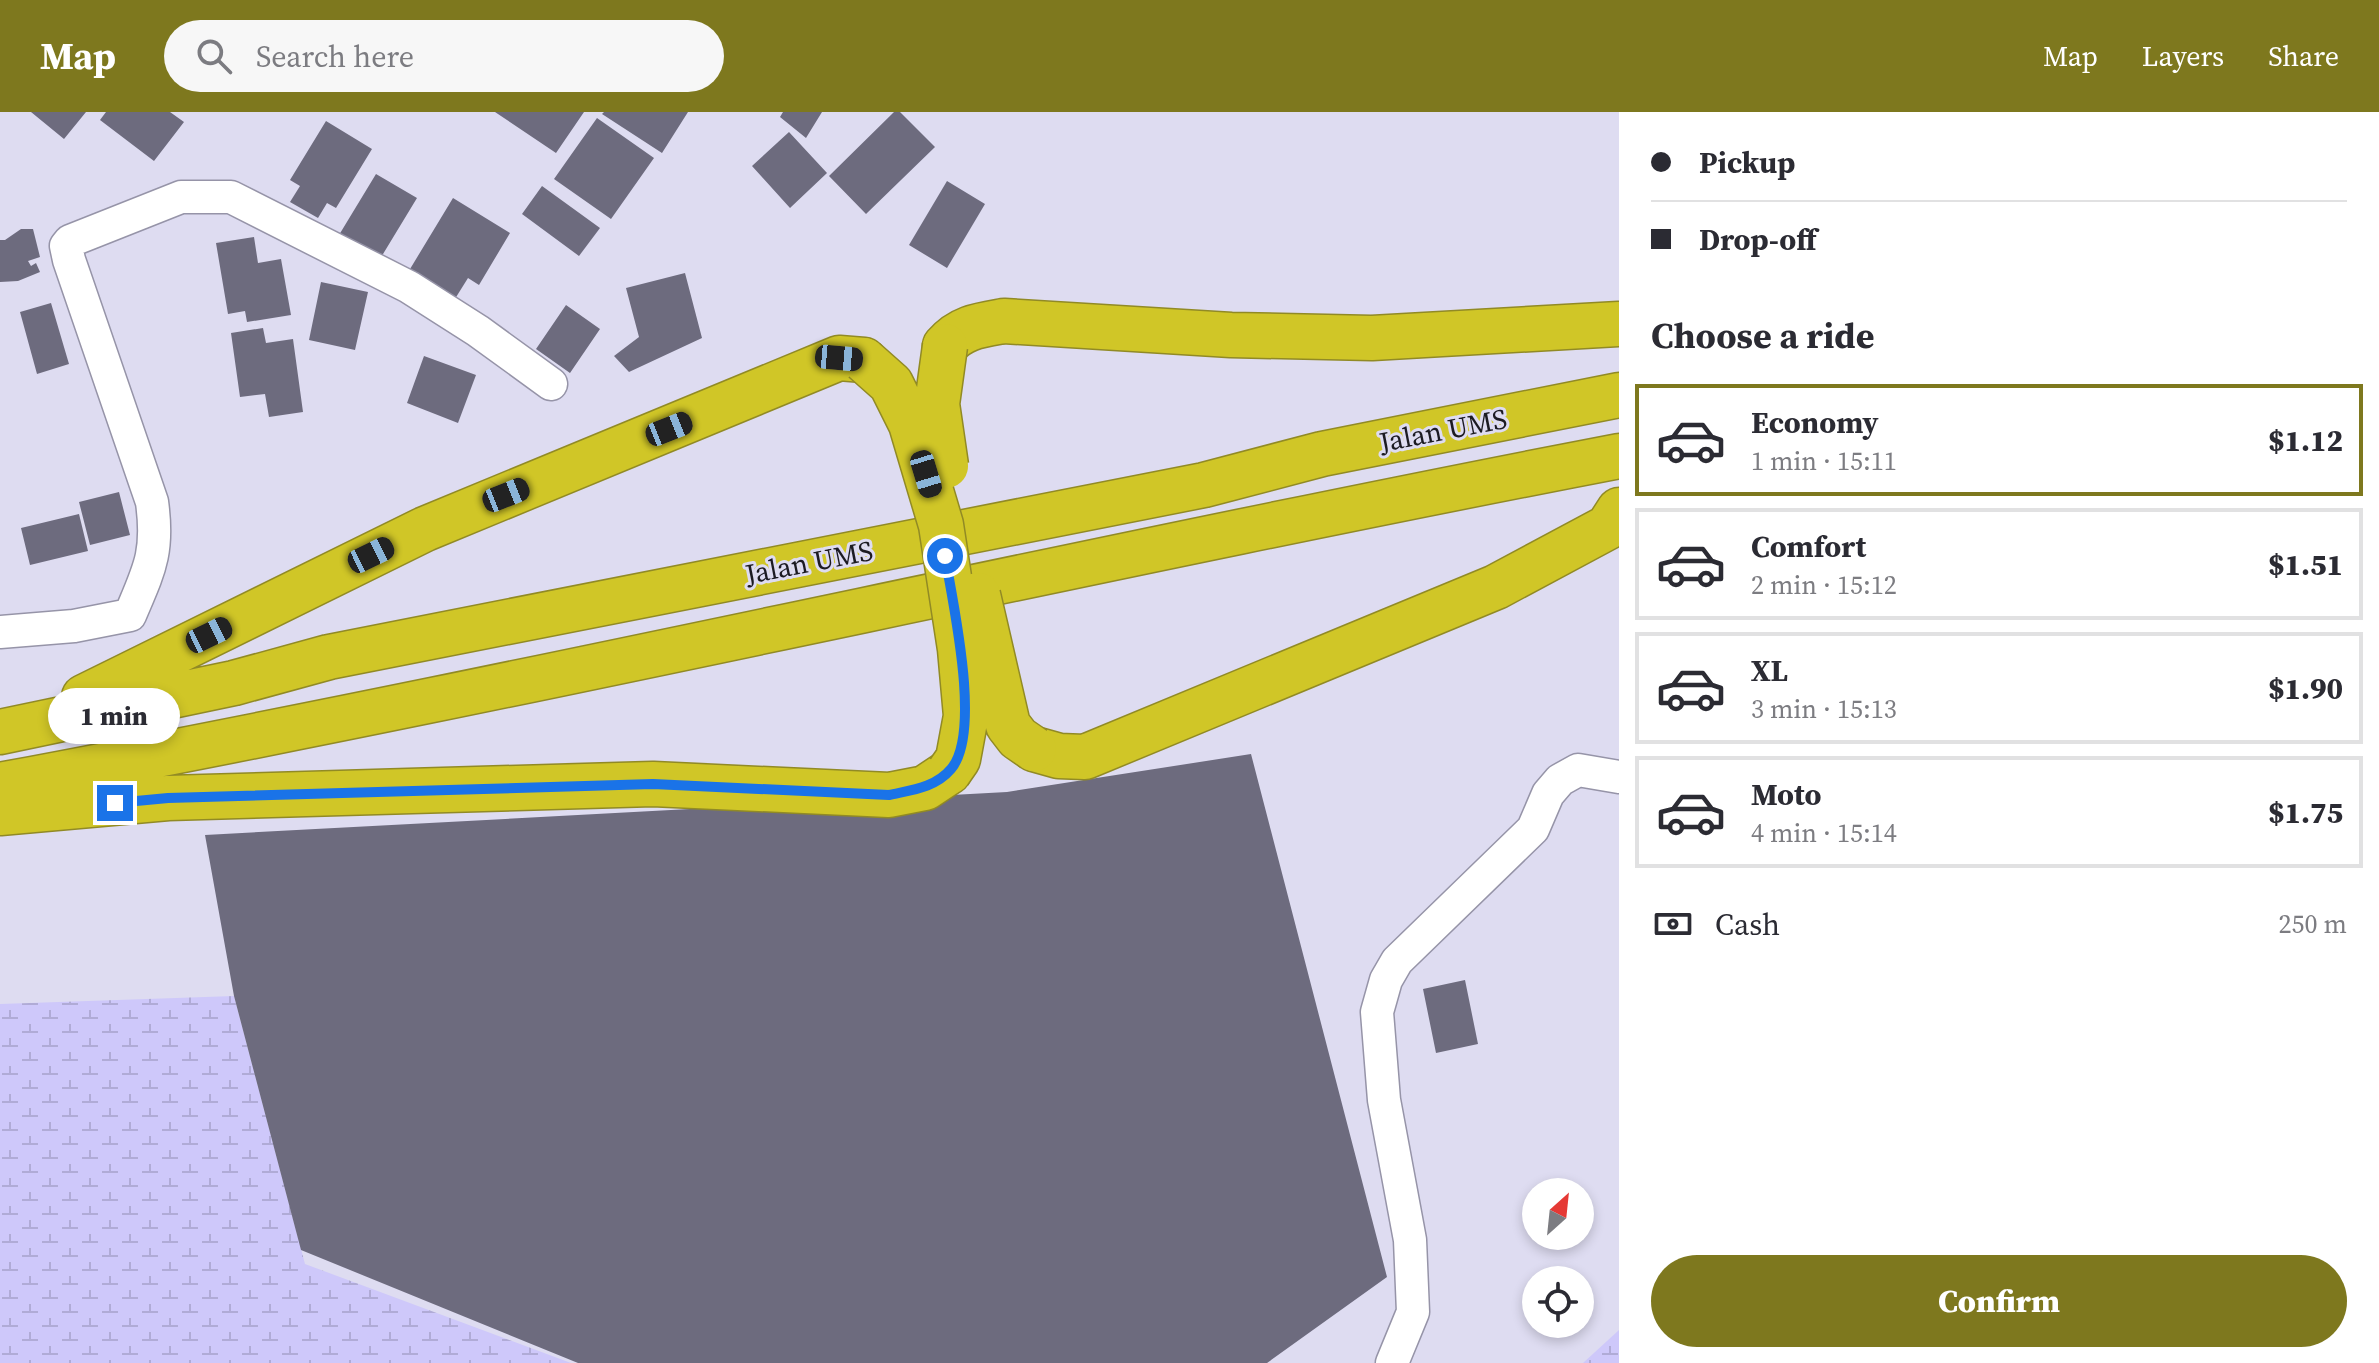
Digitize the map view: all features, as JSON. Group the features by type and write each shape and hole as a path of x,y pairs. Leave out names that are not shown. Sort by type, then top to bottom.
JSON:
{"highway":[{"path":"1619,324 1372,338 1231,335 1004,321 972,327 954,335 945,346 937,404 942,450 1008,725 1018,738 1034,749 1059,756 1085,757 1496,587 1608,527 1619,510"},
{"path":"0,813 168,798 653,784 889,795 925,788 949,772 958,759 966,716 960,649 941,525 911,424 891,384 864,360 839,358 425,529 10,730"},
{"name":"Jalan UMS","path":"10,730 234,683 329,657 1188,488 1322,454 1619,395"},
{"name":"Jalan UMS","path":"0,785 351,717 1197,540 1619,456"}],"street":[{"path":"0,632 74,626 130,615 152,563 155,524 152,502 69,260 67,243 181,197 231,197 409,287 478,331 551,384"},
{"path":"1392,1363 1413,1312 1410,1240 1384,1100 1377,1012 1386,980 1397,961 1533,829 1548,794 1560,780 1578,770 1619,777"}],"green space":[{"path":"234,996 305,1264 571,1363 0,1363 0,1004"},
{"path":"1619,1330 1619,1363 1583,1363"}],"building":[{"path":"31,112 86,112 64,139"},
{"path":"106,112 170,112 184,122 154,161 100,120"},
{"path":"495,112 584,112 556,153"},
{"path":"688,112 662,153 602,114"},
{"path":"783,112 822,112 806,138 780,117"},
{"path":"894,112 900,112 935,147 866,214 829,176"},
{"path":"597,118 654,158 611,219 554,179"},
{"path":"326,121 372,149 336,208 327,203 318,218 290,202 300,186 290,180"},
{"path":"789,132 827,173 790,208 752,166"},
{"path":"376,174 417,198 380,259 339,235"},
{"path":"947,181 985,204 947,268 909,245"},
{"path":"542,186 600,228 579,256 522,214"},
{"path":"453,198 510,233 479,285 468,278 453,302 407,274"},
{"path":"21,229 33,229 40,257 28,261 31,266 36,263 40,272 18,281 0,282 0,240"},
{"path":"254,237 258,263 281,259 291,315 247,322 245,311 228,314 216,243"},
{"path":"685,273 702,338 629,372 614,356 639,337 626,288"},
{"path":"321,282 368,292 355,350 309,340"},
{"path":"51,303 69,364 37,374 20,312"},
{"path":"566,305 600,329 570,373 536,349"},
{"path":"263,328 266,343 293,339 303,412 269,417 265,394 240,397 231,333"},
{"path":"424,356 476,375 458,423 407,403"},
{"path":"119,492 130,535 90,545 79,502"},
{"path":"79,514 88,551 30,565 21,528"},
{"path":"1251,754 1387,1277 1267,1363 578,1363 301,1250 234,996 205,835 1007,792"},
{"path":"1465,980 1478,1044 1436,1053 1423,989"}],"route":[{"path":"115,803 168,798 653,784 889,795 925,788 949,772 958,759 966,716 960,649 945,556"}]}
